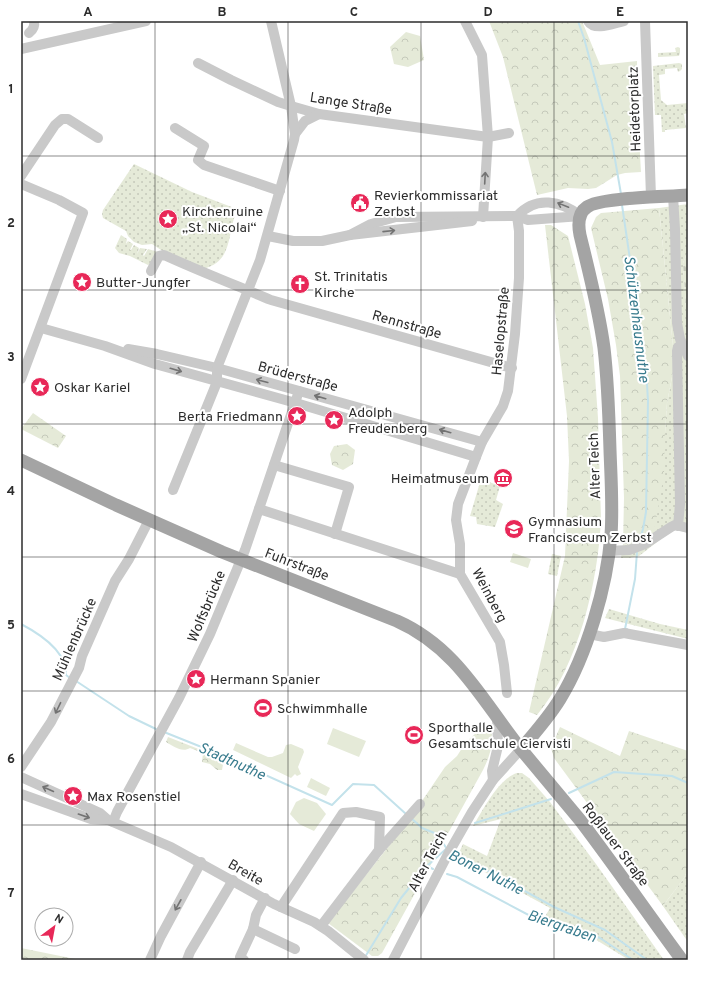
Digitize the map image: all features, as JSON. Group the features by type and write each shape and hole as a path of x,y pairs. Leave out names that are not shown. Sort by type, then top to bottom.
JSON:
{"main road":[{"path":"580,216 586,207 591,204 645,197 688,195"},
{"name":"Alter Teich","path":"521,749 561,698 577,667 600,597 609,551 612,505 607,377 604,347 597,310 578,227 580,216"},
{"name":"Fuhrstraße","path":"21,460 149,520 241,560 374,612 416,631 434,643 451,658 466,675 521,749"},
{"name":"Roßlauer Straße","path":"521,749 587,830 682,960"}],"street":[{"path":"32,47 25,32 32,31 34,28 34,21"},
{"path":"21,49 146,21"},
{"path":"174,490 218,382 217,368 249,291 268,236 292,152 295,134 291,106 271,21"},
{"path":"464,21 482,55 488,137 483,217"},
{"path":"591,24 600,26 624,21"},
{"name":"Heidetorplatz","path":"644,21 645,197"},
{"name":"Lange Straße","path":"198,63 262,95 291,106 319,114 488,137 509,133"},
{"path":"295,134 305,121 319,114"},
{"path":"21,176 55,125 62,119 68,119 98,138"},
{"path":"175,128 204,146 198,160 204,165 280,191"},
{"path":"21,184 59,200 83,213 21,379"},
{"path":"673,196 675,229 676,323 678,334 688,356"},
{"path":"517,216 522,210 530,206 538,203 550,202 560,204 580,216"},
{"path":"268,236 293,241 322,241 350,235 371,224 396,217 517,216 528,220 580,216"},
{"name":"Haselopstraße","path":"482,442 506,399 512,368 519,278 519,231 517,216"},
{"name":"Rennstraße","path":"151,271 159,256 164,255 190,268 278,302 512,368"},
{"name":"Brüderstraße","path":"41,328 105,346 155,364 296,403 476,457"},
{"path":"609,551 625,551 645,544 671,527 683,527 680,504 677,352 678,347 682,345"},
{"name":"Brüderstraße","path":"105,346 157,354 217,368 482,442"},
{"name":"Wolfsbrücke","path":"110,821 117,812 165,725 210,634 241,560 299,391"},
{"name":"Weinberg","path":"482,442 457,509 456,520 460,544 460,574 500,642 507,693"},
{"path":"274,465 349,487 335,534"},
{"path":"259,509 460,574"},
{"name":"Mühlenbrücke","path":"21,767 51,722 74,677 115,581 129,559 149,520"},
{"path":"589,634 604,637 624,633 688,645"},
{"name":"Alter Teich","path":"492,780 492,771 498,746 497,718"},
{"name":"Alter Teich","path":"393,960 448,854 472,812 492,780 521,749"},
{"name":"Breite","path":"21,777 100,813 110,821 171,847 198,866 233,880 280,907 321,926 361,958"},
{"name":"Breite","path":"21,794 92,819 110,821"},
{"path":"321,926 379,850 420,804"},
{"path":"280,907 343,813 356,812 380,817 379,850"},
{"path":"150,960 198,866"},
{"path":"187,960 190,952 233,880"},
{"path":"244,960 240,957 253,929 256,915 265,898"},
{"path":"253,929 295,949"}],"green space":[{"path":"489,21 582,21 600,65 637,61 637,104 641,172 617,175 596,188 568,188 537,195 503,57"},
{"path":"406,32 420,36 424,60 408,67 394,64 390,47"},
{"path":"675,48 680,48 679,56 658,57 658,53 676,52"},
{"path":"679,63 682,64 682,69 680,71 678,72 677,68 665,69 665,74 659,75 661,100 667,105 688,103 688,113 684,114 686,128 665,130 665,132 662,132 661,115 655,115 653,66"},
{"path":"134,164 192,192 237,209 228,245 220,260 203,269 164,252 152,244 142,245 134,242 128,236 126,231 103,218 103,210"},
{"path":"688,204 688,251 683,263 688,338 686,518 688,519 688,533 674,529 639,556 621,558 623,544 630,545 665,433 667,403 676,356 673,346 659,208"},
{"path":"659,208 673,346 676,356 667,403 664,474 654,533 651,536 630,545 623,544 624,498 620,376 608,299 591,228 596,217 601,213"},
{"path":"545,225 551,225 568,236 585,304 593,348 598,418 601,519 596,569 584,622 575,648 564,672 552,695 537,715 529,712 565,556 569,461 567,416"},
{"path":"121,235 127,239 126,244 128,241 133,244 130,250 134,245 139,248 137,254 140,248 147,249 143,255 144,256 148,249 158,252 151,264 148,265 130,256 119,253 115,248"},
{"path":"688,251 688,338 683,263"},
{"path":"33,413 66,436 58,448 21,429"},
{"path":"347,444 355,450 353,464 343,470 332,465 330,454 334,446"},
{"path":"481,479 500,486 496,500 503,504 495,527 477,524 476,517 470,516"},
{"path":"513,553 531,559 528,568 510,562"},
{"path":"552,554 561,556 557,576 548,574"},
{"path":"609,609 660,624 688,630 688,639 605,618"},
{"path":"490,726 492,743 488,759 483,770 382,953 378,956 372,956 328,923 407,823 445,767 457,756 466,742 476,733"},
{"path":"560,727 620,756 629,731 688,751 688,869 684,878 663,906 554,758 551,748"},
{"path":"333,728 366,741 359,757 327,744"},
{"path":"168,737 224,759 222,770 217,770 210,764 202,762 203,753 190,748 184,750 166,742"},
{"path":"236,743 268,757 283,753 286,745 291,744 303,749 304,752 298,767 301,774 297,776 295,774 291,778 233,750"},
{"path":"517,773 522,773 529,778 550,802 664,960 629,960 575,927 543,920 550,908 457,857 463,844 487,856 501,819 473,826 497,788 510,776"},
{"path":"311,778 330,788 326,796 307,787"},
{"path":"304,798 317,803 326,814 314,831 299,824 290,814 296,802"},
{"path":"688,869 688,942 663,906 684,878"},
{"path":"21,948 80,960 21,960"}],"waterway":[{"name":"Schützenhausnuthe","path":"578,21 612,142 621,194"},
{"name":"Schützenhausnuthe","path":"622,205 646,368 648,401 646,512 639,542"},
{"name":"Schützenhausnuthe","path":"627,629 625,629 635,579 637,552"},
{"name":"Stadtnuthe","path":"21,624 51,644 62,658 66,675 70,678"},
{"name":"Stadtnuthe","path":"76,681 129,716 158,730"},
{"name":"Stadtnuthe","path":"164,732 214,752 332,805 353,784 374,785 406,814"},
{"path":"569,793 614,772 672,776 688,783"},
{"path":"475,823 551,799"},
{"name":"Stadtnuthe","path":"411,818 422,828 437,834 447,849"},
{"name":"Boner Nuthe","path":"365,957 401,898 427,866 446,849"},
{"name":"Boner Nuthe","path":"453,852 554,907 605,930 647,960"},
{"name":"Boner Nuthe","path":"427,866 433,869"},
{"name":"Biergraben","path":"447,874 457,877 538,920 561,924 600,938 633,960"}],"place":[{"name":"Revierkommissariat Zerbst","path":"360,203"},
{"name":"Kirchenruine „St. Nicolai“","path":"168,219"},
{"name":"Butter-Jungfer","path":"82,282"},
{"name":"St. Trinitatis Kirche","path":"300,284"},
{"name":"Oskar Kariel","path":"40,387"},
{"name":"Berta Friedmann","path":"297,416"},
{"name":"Adolph Freudenberg","path":"334,420"},
{"name":"Heimatmuseum","path":"503,478"},
{"name":"Gymnasium Francisceum Zerbst","path":"514,529"},
{"name":"Hermann Spanier","path":"196,679"},
{"name":"Schwimmhalle","path":"263,708"},
{"name":"Sporthalle Gesamtschule Ciervisti","path":"414,735"},
{"name":"Max Rosenstiel","path":"73,796"}]}
